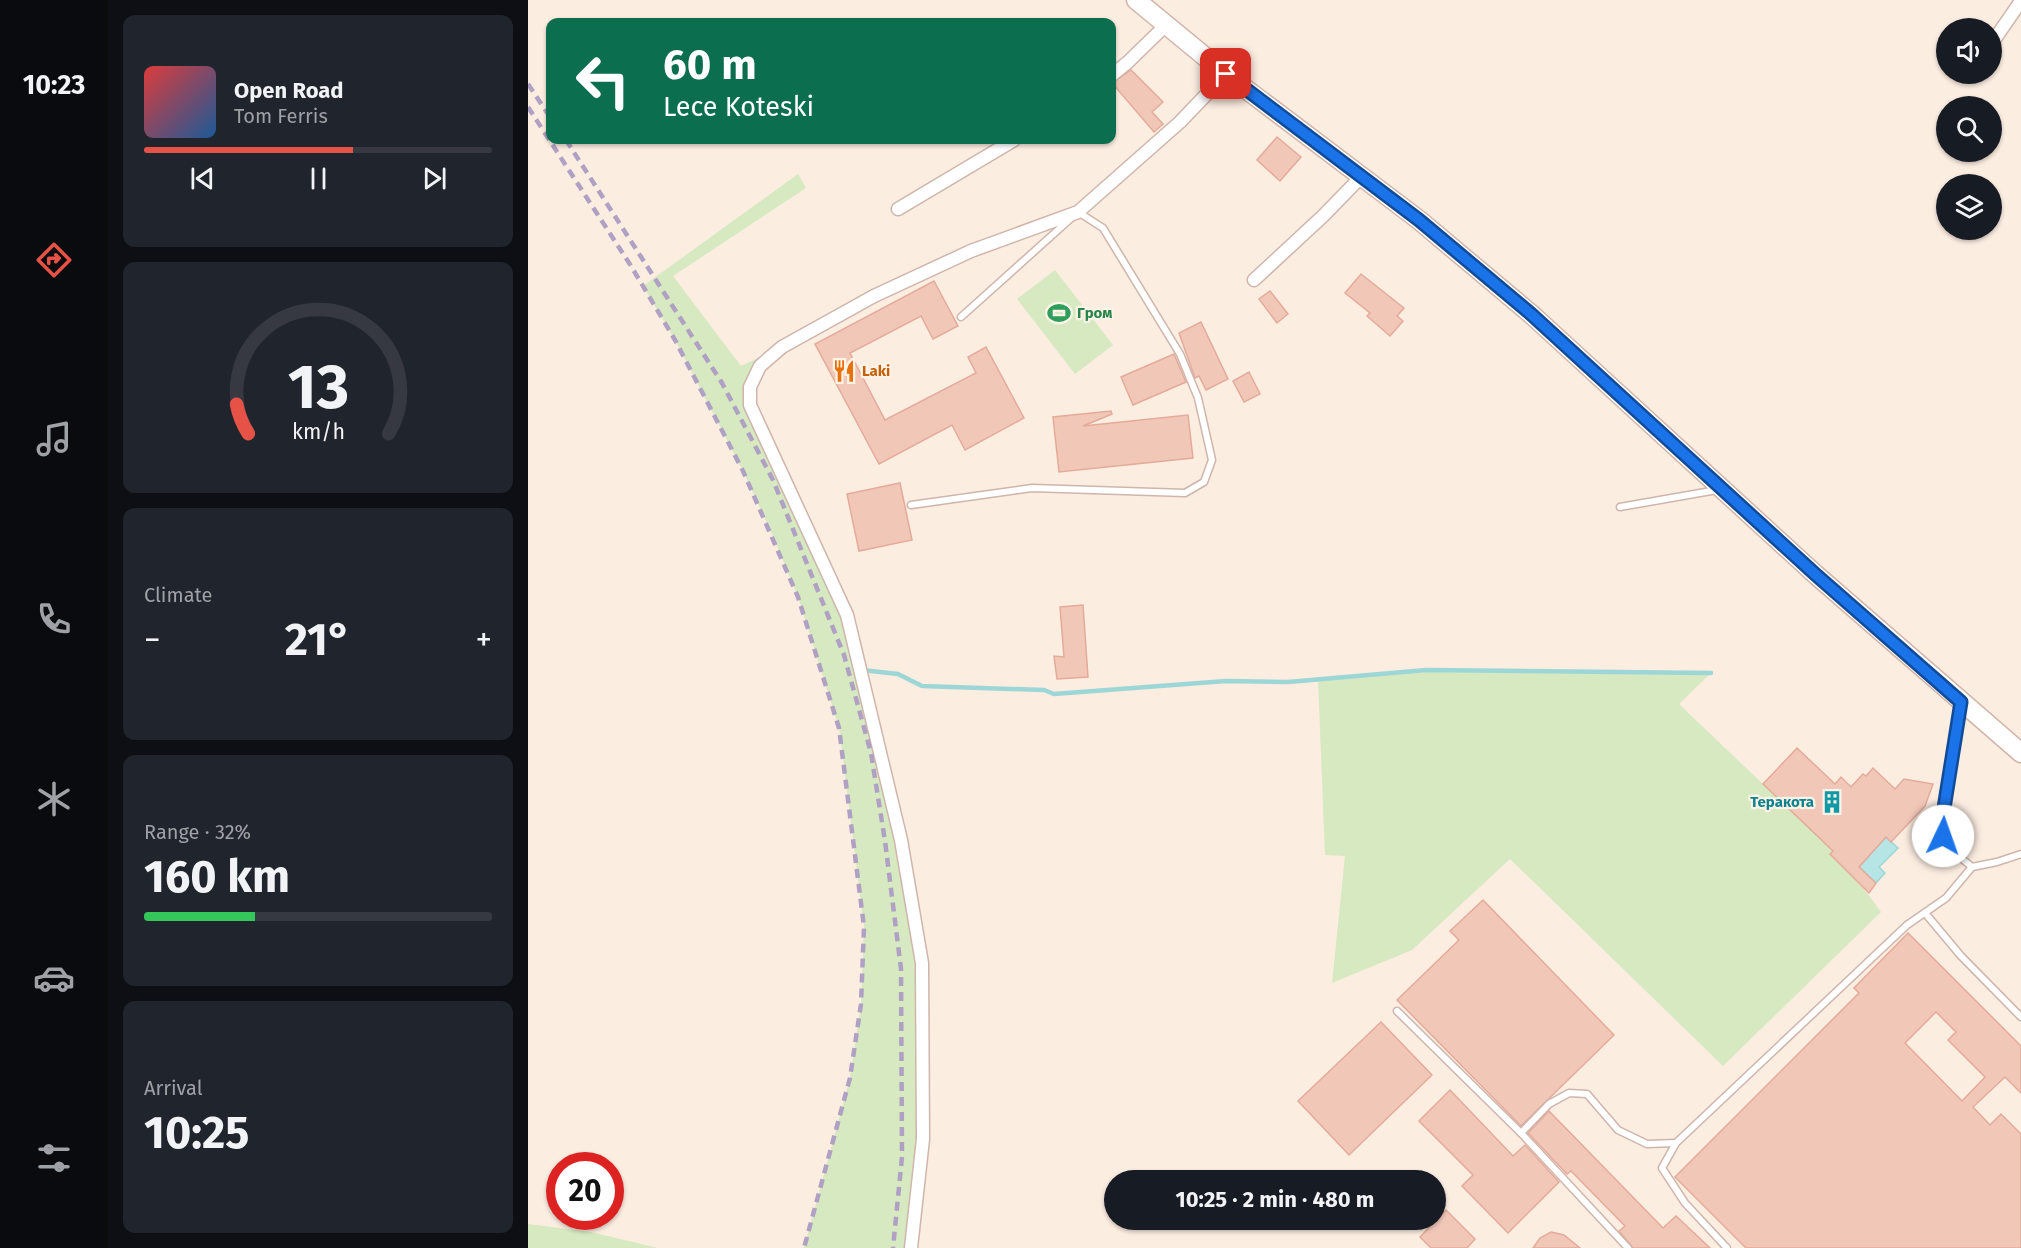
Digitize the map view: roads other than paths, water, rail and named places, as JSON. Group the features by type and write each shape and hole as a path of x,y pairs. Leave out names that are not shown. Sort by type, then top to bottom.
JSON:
{"main road":[{"path":"1136,0 1226,74 1419,220 1531,314 1724,490 2021,753"}],"street":[{"path":"2002,29 2021,2"},
{"path":"1116,72 1167,24"},
{"path":"911,1248 923,1139 922,963 901,840 847,615 750,405 750,387 760,366 782,347 810,330 874,296 970,251 1078,212 1180,122 1226,74"},
{"path":"898,209 1007,144"},
{"path":"1254,280 1362,176"}],"lane":[{"path":"911,505 1032,489 1185,493 1204,482 1212,460 1198,398 1180,354 1103,228 1078,212 961,317"},
{"path":"1620,507 1708,490 1724,490"},
{"path":"1961,702 1941,827 1947,845 1972,867"},
{"path":"1727,1248 1685,1203 1662,1168 1676,1143 1907,925 1946,898 1972,867 2021,854"},
{"path":"1924,913 1961,956 2021,1017"},
{"path":"1397,1011 1521,1133 1628,1248"},
{"path":"1521,1133 1549,1104 1569,1093 1587,1094 1618,1130 1647,1144 1676,1143"}],"water":[{"path":"1886,837 1898,848 1879,867 1885,873 1876,883 1859,867"}],"waterway":[{"path":"862,670 898,674 922,686 1044,690 1054,694 1226,681 1288,682 1426,670 1711,673"}],"railway":[{"path":"528,84 546,111"},
{"path":"528,107 546,135"},
{"path":"552,144 631,266 675,340 743,471 798,597 839,728 864,927 861,1004 850,1078 804,1248"},
{"path":"569,144 722,383 773,480 844,655 871,753 901,969 902,1157 893,1248"}],"place":[{"name":"Гром","path":"1059,313"},
{"name":"Laki","path":"844,371"},
{"name":"Теракота","path":"1832,802"}]}
